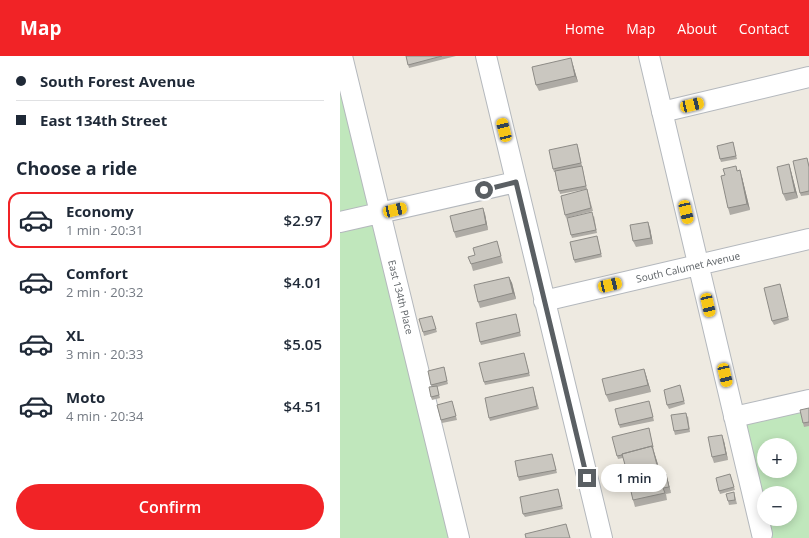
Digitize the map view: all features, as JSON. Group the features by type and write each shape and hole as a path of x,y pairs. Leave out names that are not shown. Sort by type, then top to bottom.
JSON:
{"street":[{"name":"East 134th Place","path":"342,56 459,538"},
{"path":"486,56 602,538"},
{"path":"649,56 762,534"},
{"path":"662,112 809,77"},
{"path":"340,222 516,182"},
{"name":"South Calumet Avenue","path":"544,301 809,239"},
{"path":"734,418 809,400"}],"green space":[{"path":"340,65 455,538 340,538"},
{"path":"809,405 809,538 772,538 769,526 797,526 797,486 759,486 757,478 797,478 797,438 757,438 757,478 743,421"}],"building":[{"path":"406,56 442,56 408,65"},
{"path":"571,58 575,76 536,85 532,67"},
{"path":"733,142 736,156 720,159 717,146"},
{"path":"577,144 581,163 553,169 549,150"},
{"path":"807,158 809,167 809,191 800,193 793,161"},
{"path":"789,164 795,192 783,194 777,167"},
{"path":"582,166 586,186 559,191 555,171"},
{"path":"736,166 737,171 740,170 747,204 728,208 721,176 725,175 723,169"},
{"path":"587,189 591,208 565,215 561,196"},
{"path":"483,208 486,224 454,232 450,216"},
{"path":"592,212 596,230 571,235 567,218"},
{"path":"648,222 651,238 633,241 630,225"},
{"path":"597,236 601,254 574,260 570,242"},
{"path":"497,241 501,256 471,264 468,257 475,255 473,248"},
{"path":"509,277 513,293 478,302 474,285"},
{"path":"780,284 788,317 772,321 764,288"},
{"path":"516,314 520,332 480,342 476,323"},
{"path":"432,316 436,329 423,332 419,319"},
{"path":"524,353 529,373 484,382 479,363"},
{"path":"444,367 447,381 431,385 428,371"},
{"path":"644,369 648,385 606,395 602,379"},
{"path":"680,385 684,401 667,405 664,390"},
{"path":"437,386 439,395 431,397 429,387"},
{"path":"533,387 537,406 489,418 485,398"},
{"path":"452,401 456,416 441,420 437,405"},
{"path":"649,401 653,417 619,425 615,409"},
{"path":"809,408 809,422 803,423 800,410"},
{"path":"686,413 689,429 674,431 671,415"},
{"path":"649,428 653,447 652,448 652,446 617,456 612,437"},
{"path":"722,435 726,454 712,457 708,437"},
{"path":"652,446 657,465 627,472 622,454"},
{"path":"552,454 556,470 518,477 515,461"},
{"path":"666,474 669,487 663,488 665,493 633,500 629,483"},
{"path":"730,474 734,487 719,491 716,478"},
{"path":"558,489 562,506 523,514 520,497"},
{"path":"734,492 735,500 728,501 726,494"},
{"path":"566,524 570,538 526,538 525,534"}],"route":[{"path":"484,190 516,182 587,478"}]}
